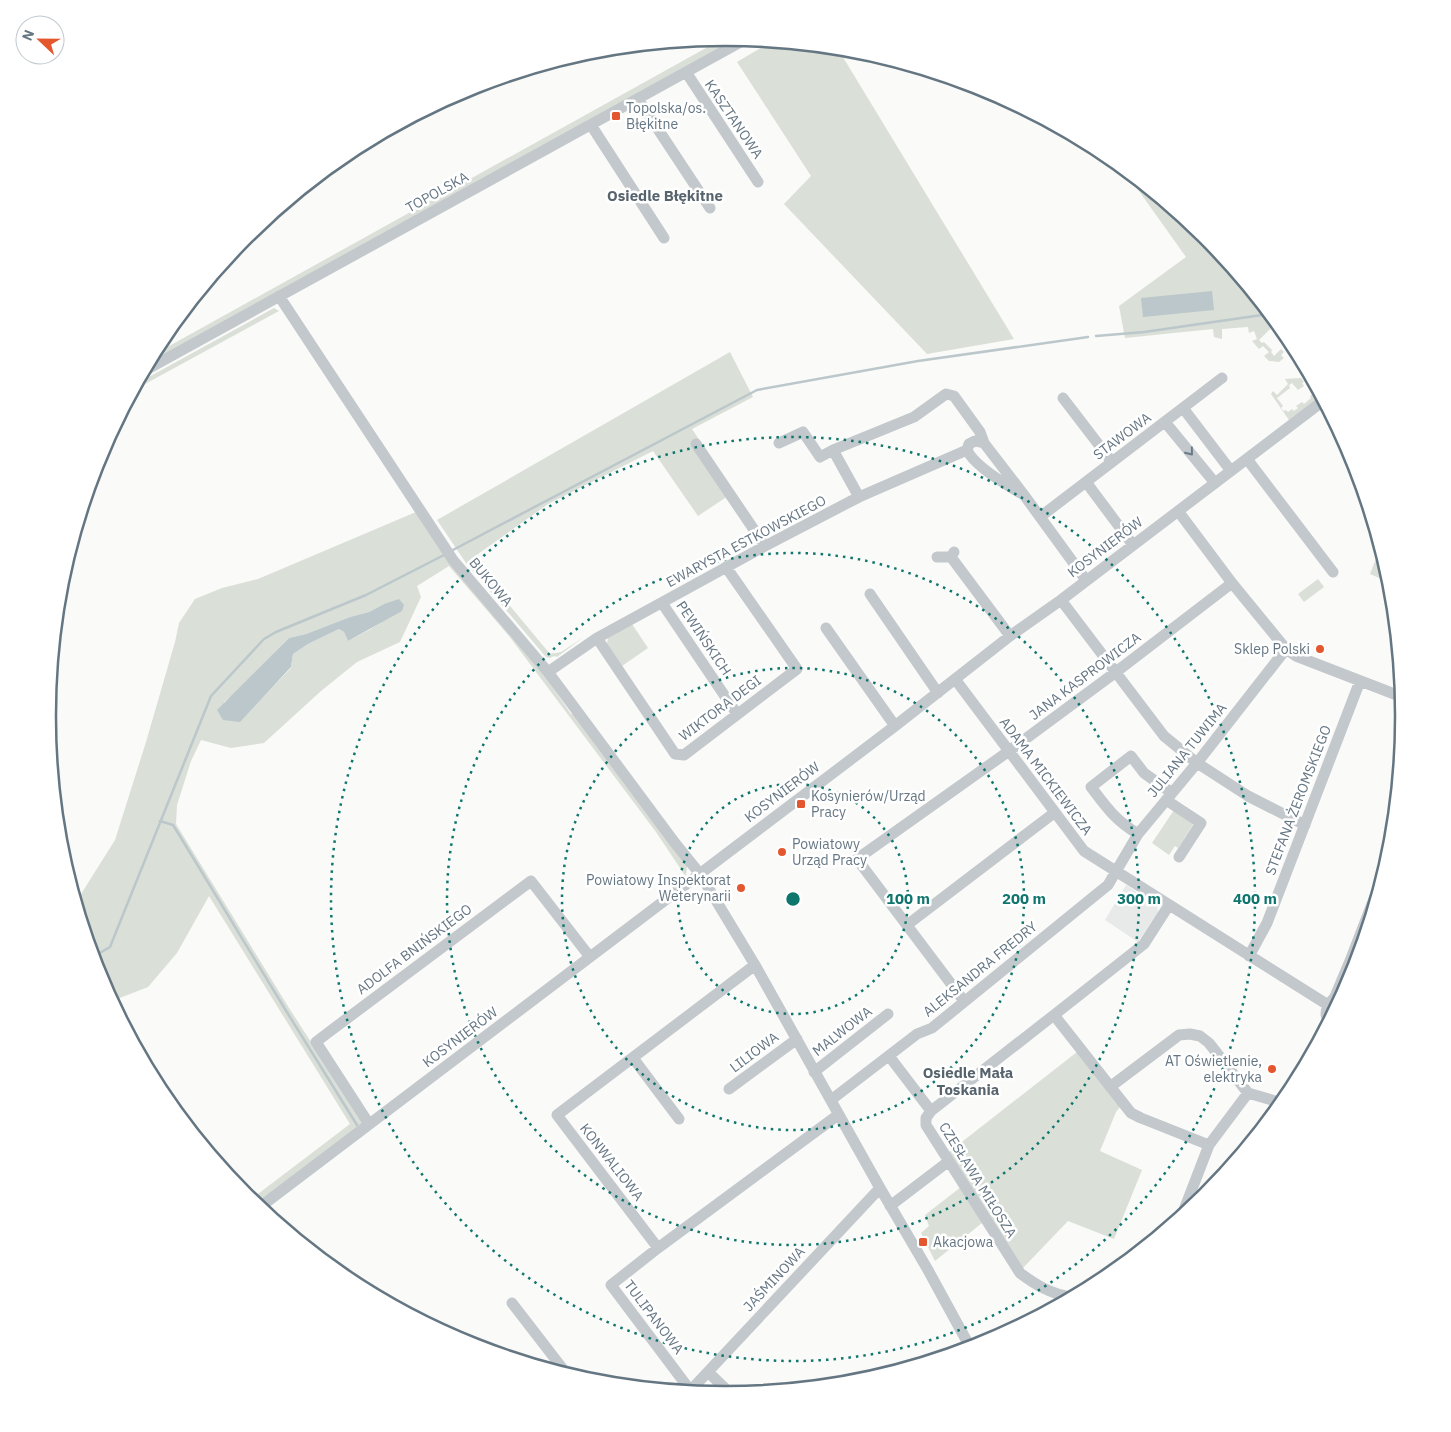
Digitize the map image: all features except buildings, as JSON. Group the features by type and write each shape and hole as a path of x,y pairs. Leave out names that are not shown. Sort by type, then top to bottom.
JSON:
{"street":[{"name":"TOPOLSKA","path":"156,364 734,46"},
{"name":"KASZTANOWA","path":"686,72 758,182"},
{"path":"638,98 710,208"},
{"path":"591,125 664,238"},
{"name":"BUKOWA","path":"278,296 453,560 548,672 700,874"},
{"name":"STAWOWA","path":"1040,517 1222,378"},
{"path":"779,443 803,432 820,457 914,417 946,394 954,396 980,432 984,443 1086,580"},
{"path":"1062,398 1112,462"},
{"name":"KOSYNIERÓW","path":"266,1203 896,726 1010,636 1061,600 1318,405"},
{"path":"1183,408 1231,471"},
{"path":"1166,422 1215,483"},
{"name":"EWARYSTA ESTKOWSKIEGO","path":"548,672 597,638 726,566 859,497 967,450 970,444 975,441 984,443"},
{"path":"696,444 765,546"},
{"path":"833,450 859,497"},
{"path":"967,450 969,456 980,465 1024,495"},
{"path":"1247,459 1334,572"},
{"path":"1086,482 1133,545"},
{"path":"1178,511 1232,583 1286,649 1296,656 1395,694"},
{"path":"937,557 953,554 1010,636"},
{"name":"WIKTORA DEGI","path":"597,638 675,754 684,754 797,669 726,566"},
{"name":"JANA KASPROWICZA","path":"907,925 857,859 1009,751 1232,583"},
{"path":"870,594 938,692"},
{"path":"1061,600 1164,736 1197,763 1248,796 1305,825"},
{"name":"PEWIŃSKICH","path":"662,603 738,714"},
{"path":"826,628 896,726"},
{"name":"JULIANA TUWIMA","path":"1116,871 1138,834 1197,763 1286,649"},
{"name":"ADAMA MICKIEWICZA","path":"955,679 1084,851 1249,956 1332,999"},
{"name":"STEFANA ŻEROMSKIEGO","path":"1249,956 1267,923 1360,681"},
{"path":"1138,834 1121,823 1107,809 1091,787 1131,756 1144,773 1169,797 1201,823 1179,857"},
{"path":"964,1001 907,925 1054,813"},
{"name":"ALEKSANDRA FREDRY","path":"830,1100 917,1034 932,1028 1108,885 1116,871"},
{"path":"700,874 756,965 838,1115 915,1247 967,1341"},
{"name":"ADOLFA BNIŃSKIEGO","path":"369,1124 316,1042 530,881 590,958"},
{"path":"932,1111 1144,944 1169,905"},
{"name":"KONWALIOWA","path":"658,1248 557,1115 756,965"},
{"name":"MALWOWA","path":"814,1072 888,1014"},
{"path":"1054,1015 1125,1106 1136,1116 1209,1146"},
{"path":"1110,1087 1179,1035 1190,1034 1200,1036 1209,1043 1248,1093 1273,1100"},
{"name":"LILIOWA","path":"729,1089 797,1039"},
{"name":"CZESŁAWA MIŁOSZA","path":"890,1056 932,1111 926,1118 926,1125 1020,1273 1037,1286 1062,1295"},
{"path":"633,1058 679,1119"},
{"path":"1188,1201 1209,1146 1248,1093"},
{"path":"658,1248 838,1115"},
{"path":"890,1206 949,1161"},
{"name":"JAŚMINOWA","path":"696,1385 880,1188"},
{"name":"TULIPANOWA","path":"658,1248 611,1285 685,1384"},
{"path":"512,1303 560,1365"},
{"path":"708,1372 722,1386"}],"shaded area":[{"path":"723,46 159,359 167,347 708,47"},
{"path":"761,48 843,57 1014,339 927,354 784,204 811,176 737,62"},
{"path":"1137,188 1167,212 1229,274 1271,328 1259,340 1272,350 1271,352 1274,356 1281,349 1284,352 1281,355 1284,358 1279,362 1269,361 1264,356 1269,352 1263,346 1259,349 1252,341 1257,339 1254,331 1249,333 1248,327 1222,329 1222,339 1214,337 1213,329 1125,338 1119,306 1186,257"},
{"path":"1212,291 1214,310 1143,317 1141,298"},
{"path":"274,308 279,311 143,385 147,378"},
{"path":"730,352 753,397 692,429 734,492 698,516 653,451 548,504 471,559 550,654 561,652 584,637 557,657 546,657 466,563 437,520"},
{"path":"1301,378 1304,386 1298,390 1292,383 1289,385 1290,388 1277,398 1284,411 1288,412 1292,409 1294,411 1298,408 1296,406 1302,402 1304,404 1313,394 1316,400 1289,420 1271,394 1273,391 1277,395 1288,384 1285,379"},
{"path":"416,512 552,684 571,714 574,713 689,865 686,876 656,832 509,636 449,566 417,586 421,597 400,642 357,662 321,691 264,743 231,748 201,740 191,761 177,805 176,824 289,1008 364,1124 263,1200 257,1195 350,1124 209,896 177,953 148,987 119,998 91,931 81,895 115,840 146,742 179,623 195,599 222,588 258,579","holes":["384,604 388,618 348,641 344,632 339,629 308,644 293,654 291,668 240,721 224,702 289,638 369,612"]},
{"path":"1376,559 1380,578 1370,574"},
{"path":"1318,579 1324,587 1304,602 1298,594"},
{"path":"399,599 404,605 402,611 348,641 344,632 339,629 308,644 293,654 291,667 240,722 223,720 217,710 289,638 369,612"},
{"path":"632,624 648,648 622,666 607,644 608,638"},
{"path":"1174,810 1194,823 1178,848 1175,846 1169,855 1152,843"},
{"path":"1126,885 1157,905 1158,912 1138,942 1105,920"},
{"path":"1077,1052 1120,1107 1116,1112 1100,1151 1142,1170 1114,1239 1068,1221 1022,1269 949,1152"},
{"path":"961,1187 982,1223 935,1261 921,1233 929,1226 925,1215"}],"waterway":[{"path":"1096,336 1144,332 1262,315"},
{"path":"451,551 757,390 918,361 1088,337"},
{"path":"100,953 110,947 211,696 264,639 276,632 366,595 446,554"},
{"path":"160,821 173,825 357,1125"}],"place":[{"name":"Topolska/os. Błękitne","path":"616,116"},
{"name":"Sklep Polski","path":"1320,649"},
{"name":"Kosynierów/Urząd Pracy","path":"801,804"},
{"name":"Powiatowy Urząd Pracy","path":"782,852"},
{"name":"Powiatowy Inspektorat Weterynarii","path":"741,888"},
{"name":"AT Oświetlenie, elektryka","path":"1272,1069"},
{"name":"Akacjowa","path":"923,1242"}],"district":[{"name":"Osiedle Błękitne","path":"665,195"},
{"name":"Osiedle Mała Toskania","path":"968,1080"}]}
